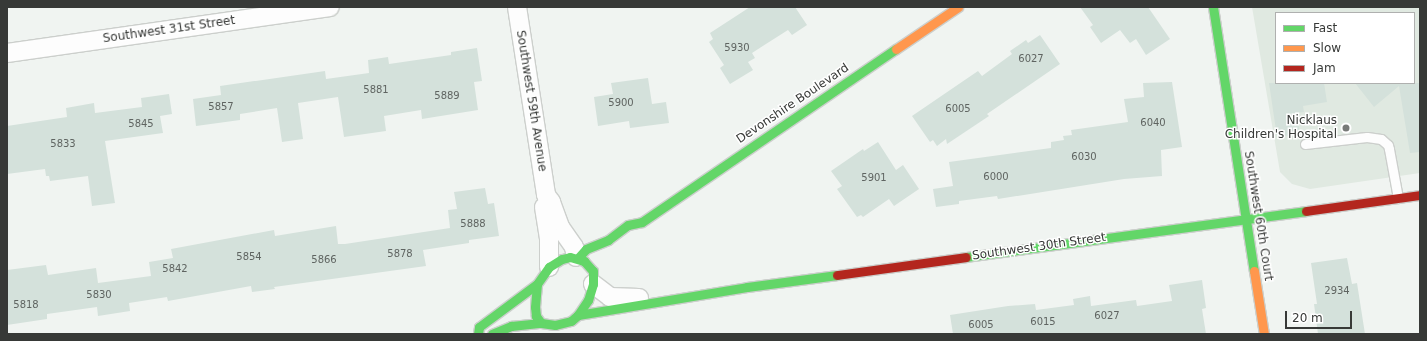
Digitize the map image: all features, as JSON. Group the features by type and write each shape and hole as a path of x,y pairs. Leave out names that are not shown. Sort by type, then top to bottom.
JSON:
{"street":[{"name":"Southwest 31st Street","path":"7,53 330,7"},
{"name":"Southwest 59th Avenue","path":"517,7 546,195 551,202 560,227 574,246 577,257"},
{"name":"Devonshire Boulevard","path":"577,257 586,249 608,240 628,226 642,222 958,7"},
{"name":"Southwest 60th Court","path":"1213,7 1264,334"},
{"name":"Southwest 59th Avenue","path":"546,195 543,204 549,239 549,267"},
{"name":"Southwest 30th Street","path":"576,322 646,305 657,300 1420,195"},
{"name":"Devonshire Boulevard","path":"637,232 642,222"},
{"path":"548,327 536,316 534,307 535,291 549,267 562,259 577,257 590,266 593,281"},
{"path":"492,334 510,326 548,327 576,322 588,300 593,281 600,265"},
{"name":"Southwest 30th Street","path":"593,281 610,297 649,297 657,300"},
{"path":"478,334 479,327 538,284"}],"lane":[{"path":"1305,144 1367,137 1381,138 1389,148 1398,198"}],"shaded area":[{"name":"Nicklaus Children's Hospital","path":"1252,7 1420,7 1420,173 1310,189 1292,184 1280,172"}],"building":[{"path":"750,7 795,7 807,25 792,35 788,30 752,53 755,58 748,62 753,70 730,84 720,68 724,65 709,42 713,39 710,33"},
{"path":"1080,7 1148,7 1170,39 1146,55 1136,39 1130,43 1120,30 1101,43 1090,27 1093,25"},
{"path":"1040,35 1060,64 987,114 989,116 947,144 946,139 937,146 933,140 930,142 912,116 978,71 982,76 1012,54 1010,51 1026,40 1028,43"},
{"path":"477,48 482,81 474,82 478,110 422,119 421,110 384,116 386,131 344,137 338,97 298,103 303,139 282,142 277,108 240,114 240,120 196,126 193,99 221,95 220,86 325,71 326,79 369,73 368,60 388,57 389,64 451,55 451,52"},
{"path":"648,78 652,104 666,102 669,123 630,128 629,121 598,126 594,97 613,94 611,83"},
{"path":"1172,82 1182,147 1161,150 1162,176 1124,179 998,199 997,196 959,201 959,204 936,207 933,189 953,186 949,162 1051,148 1051,142 1064,140 1063,136 1072,135 1071,130 1128,122 1124,99 1144,97 1143,83"},
{"path":"1269,83 1324,84 1327,102 1303,106 1304,112 1297,113 1300,134 1277,137"},
{"path":"1420,83 1420,152 1410,153 1399,86 1374,107 1356,84"},
{"path":"169,94 172,114 160,116 163,133 105,141 115,203 92,206 88,176 50,181 49,176 46,176 45,169 7,174 7,126 67,117 66,108 94,103 95,113 142,107 141,98"},
{"path":"878,142 896,170 903,165 919,189 894,206 889,199 863,217 861,215 857,217 837,189 842,186 831,171 863,149 864,151"},
{"path":"485,188 488,204 494,203 499,236 469,240 469,243 423,250 426,266 274,287 275,289 252,292 251,286 168,301 167,297 129,303 130,311 98,316 97,307 47,314 47,319 7,325 7,270 46,265 48,275 96,268 98,283 151,276 149,262 173,258 171,249 274,230 275,236 336,226 338,244 345,244 450,228 448,210 457,209 454,192"},
{"path":"1347,258 1352,284 1357,283 1365,334 1318,334 1314,304 1317,304 1311,263"},
{"path":"1202,280 1206,308 1202,309 1206,334 953,334 950,315 1008,306 1035,304 1036,310 1074,305 1073,299 1090,296 1091,306 1136,300 1137,306 1172,301 1169,285"}],"traffic: fast":[{"path":"1213,7 1254,271"},
{"path":"578,258 586,249 608,240 628,225 642,222 896,49"},
{"path":"966,257 1306,211"},
{"path":"570,257 584,261 593,271 593,284 588,300 578,315 571,321 555,325 541,323 536,316 535,307 537,284 549,267 562,259 570,257"},
{"path":"578,315 747,287 837,275"},
{"path":"478,334 479,327 537,284"},
{"path":"492,334 511,326 541,323"}],"traffic: slow":[{"path":"896,49 958,7"},
{"path":"1254,271 1264,334"}],"traffic: jam":[{"path":"1306,211 1420,195"},
{"path":"837,275 966,257"}],"place":[{"name":"Nicklaus Children's Hospital","path":"1346,128"}]}
